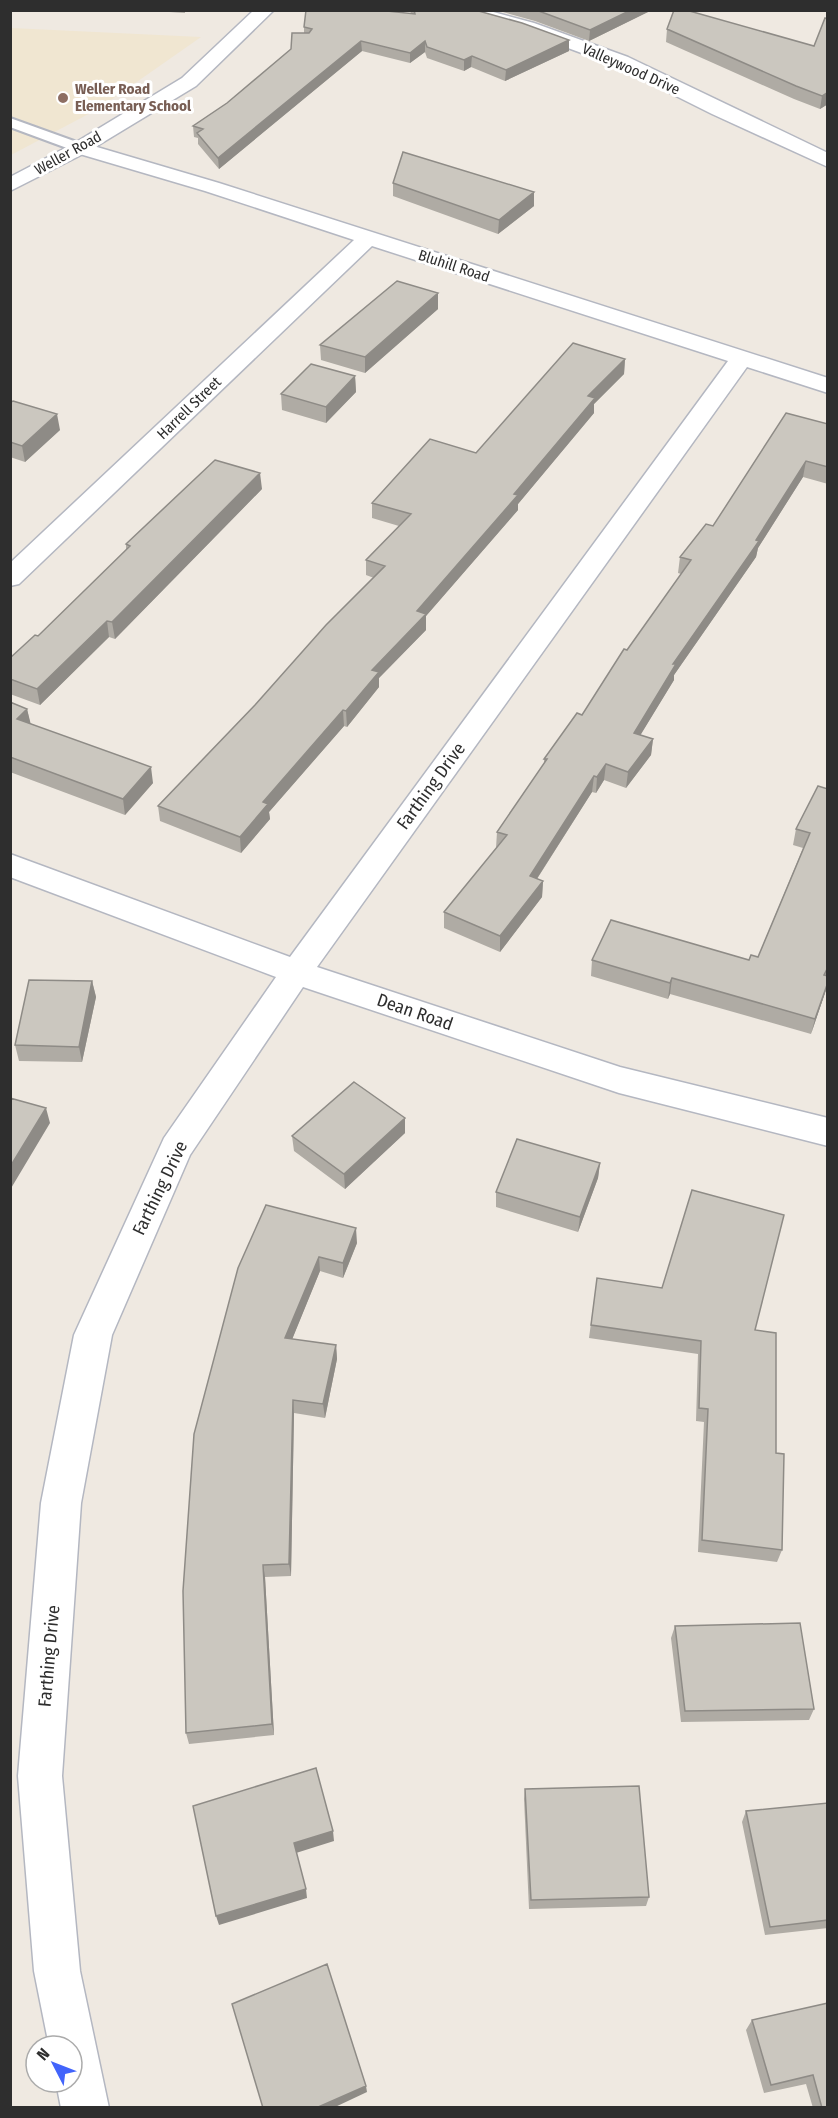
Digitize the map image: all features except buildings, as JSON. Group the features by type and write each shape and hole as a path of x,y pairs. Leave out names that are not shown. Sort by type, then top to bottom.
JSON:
{"street":[{"name":"Weller Road","path":"10,185 80,148 189,82 265,10"},
{"name":"Valleywood Drive","path":"463,10 528,27 621,61 719,110 793,142 828,161"},
{"name":"Valleywood Drive","path":"793,142 828,146"},
{"name":"Bluhill Road","path":"80,148 212,187 741,360 828,386"},
{"name":"Harrell Street","path":"10,578 368,238"},
{"name":"Farthing Drive","path":"85,2108 57,1971 39,1776 61,1503 93,1335 176,1148 296,972 741,360"},
{"name":"Dean Road","path":"10,865 296,972 618,1080 828,1132"}],"lane":[{"path":"10,123 41,132 80,148"}],"shaded area":[{"name":"Weller Road Elementary School","path":"11,28 201,37 98,109 11,155"}],"place":[{"name":"Weller Road Elementary School","path":"63,98"}]}
